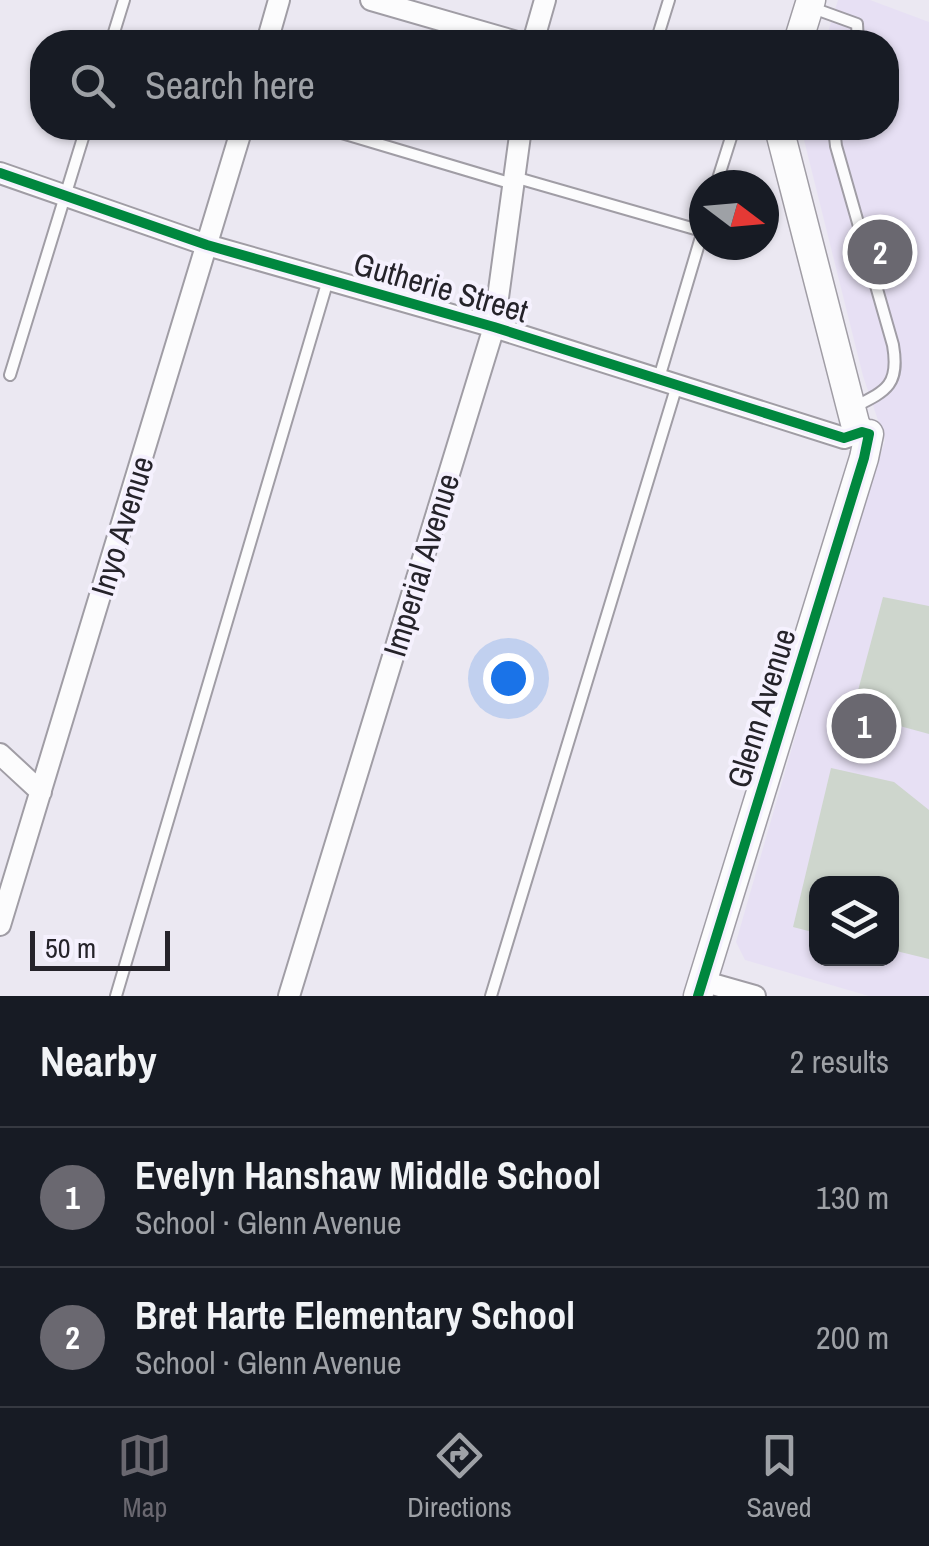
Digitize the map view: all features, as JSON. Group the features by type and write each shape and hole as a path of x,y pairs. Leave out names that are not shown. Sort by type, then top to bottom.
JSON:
{"street":[{"path":"271,30 280,0"},
{"path":"371,0 403,4 481,30"},
{"path":"536,30 545,0"},
{"path":"802,30 810,4"},
{"name":"Inyo Avenue","path":"0,925 238,140"},
{"name":"Imperial Avenue","path":"289,996 494,328 519,140"},
{"path":"782,140 861,425"},
{"name":"Gutherie Street","path":"0,173 207,245 494,328 844,438 861,425"},
{"name":"Glenn Avenue","path":"700,988 861,425"},
{"path":"0,754 41,792"},
{"path":"700,988 755,996"}],"lane":[{"path":"115,30 124,0"},
{"path":"660,30 670,0"},
{"path":"810,4 857,24 858,30"},
{"path":"10,375 82,140"},
{"path":"369,140 689,225"},
{"path":"721,170 730,140"},
{"path":"835,140 894,345 896,368 889,386 861,425"},
{"path":"491,996 668,382 696,260"},
{"path":"116,996 328,280"}],"shaded area":[{"path":"838,0 870,0 929,22 929,996 869,996 745,960 736,942 849,550 885,441 863,376 804,140 899,140 899,30 829,30"},
{"path":"883,597 929,606 929,734 852,713"},
{"path":"831,768 894,782 929,810 929,959 899,952 899,876 809,876 809,931 793,927"}],"cycle path":[{"path":"0,173 207,245 494,327 844,438 862,432 869,434 698,996"}],"place":[{"name":"Bret Harte Elementary School","path":"880,252"},
{"name":"Evelyn Hanshaw Middle School","path":"864,726"}]}
